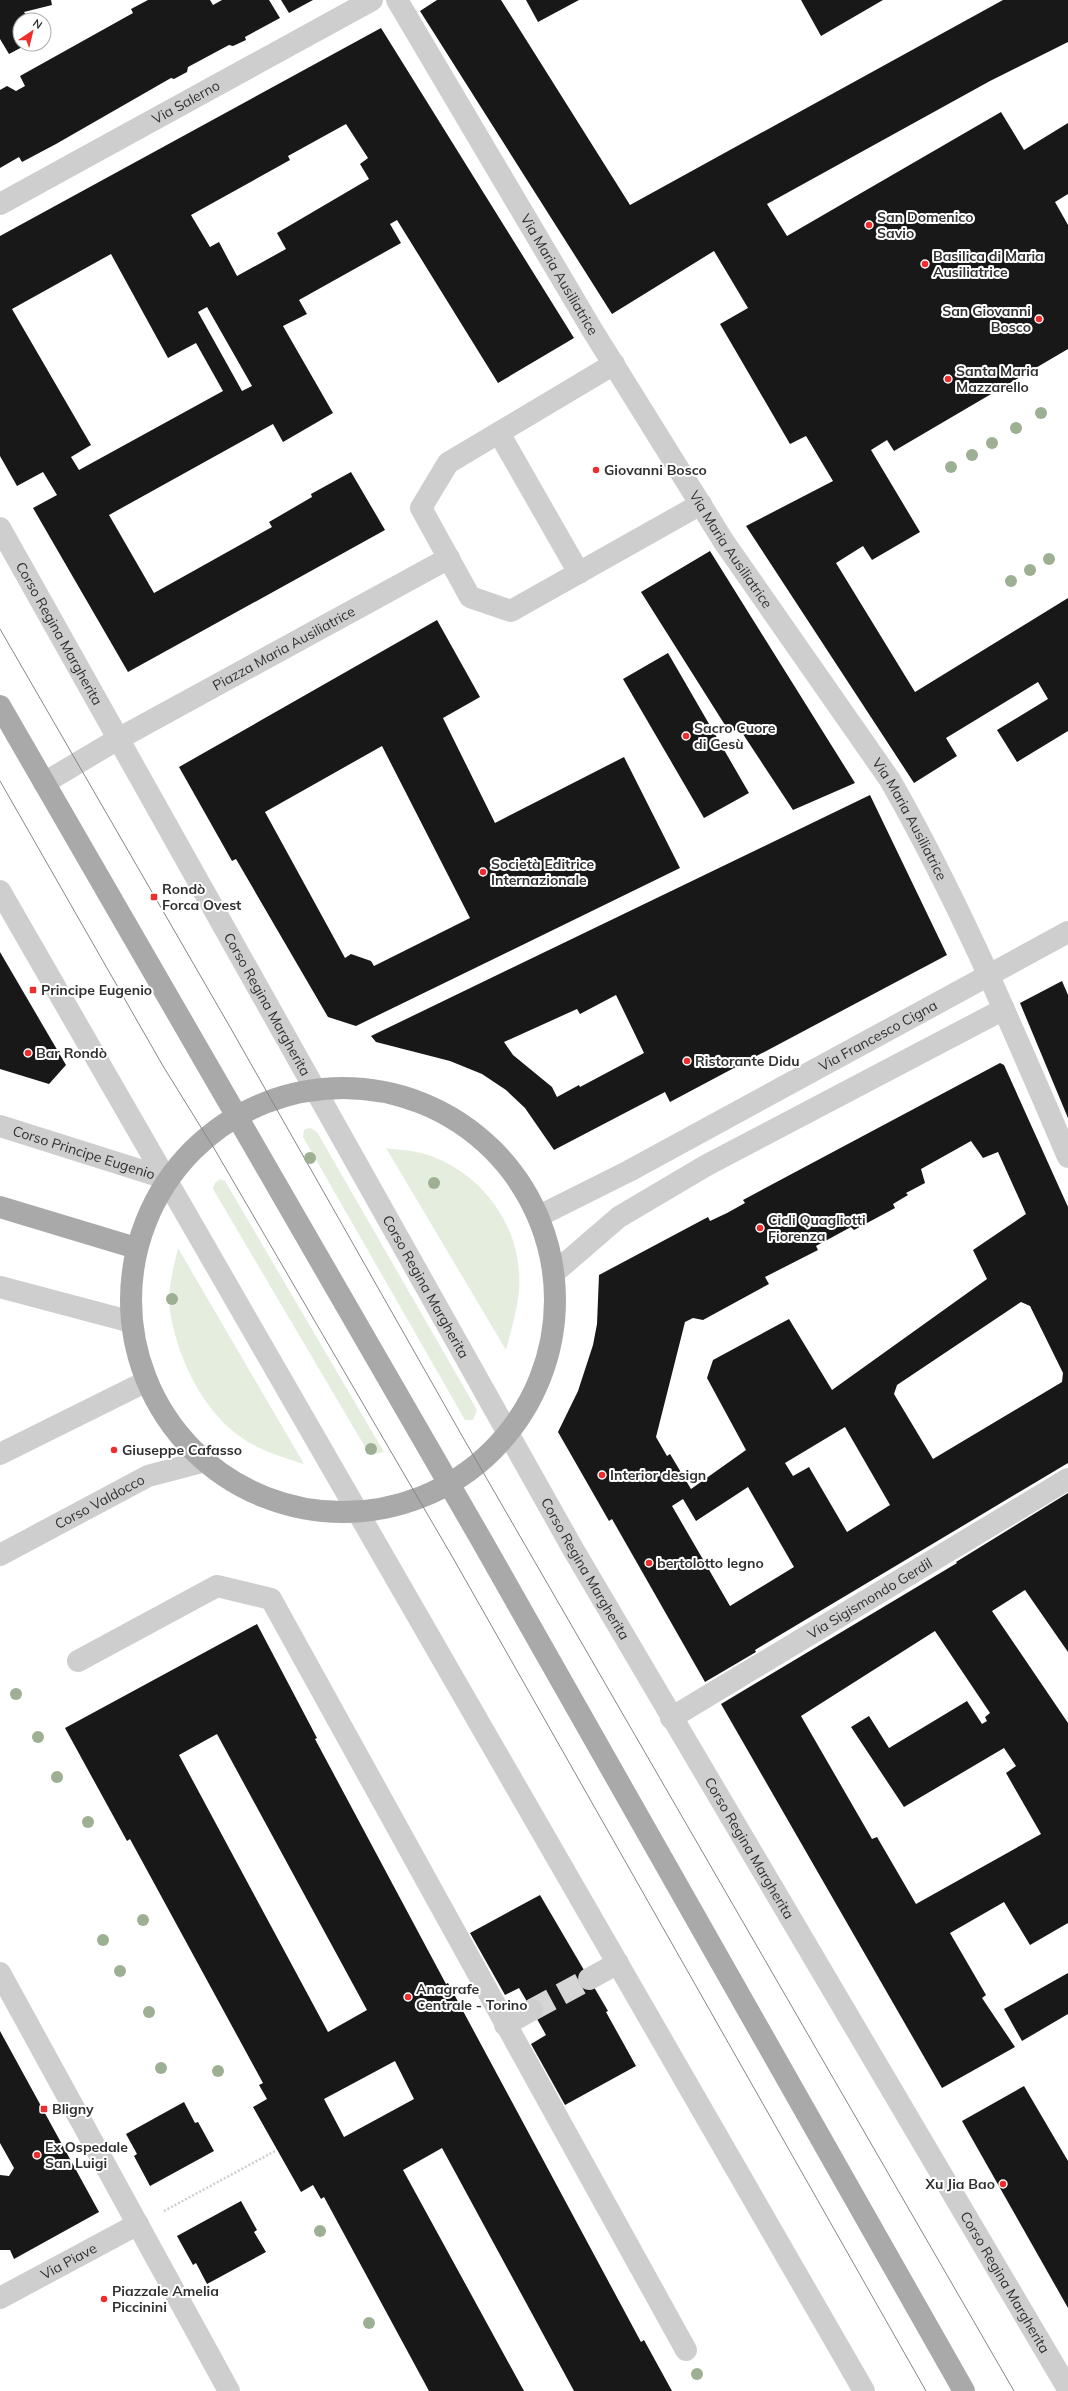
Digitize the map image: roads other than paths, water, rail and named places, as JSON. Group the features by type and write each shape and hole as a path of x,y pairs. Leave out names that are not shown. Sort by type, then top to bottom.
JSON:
{"main road":[{"path":"0,706 449,1484 964,2391"},
{"path":"354,1088 386,1092 431,1106 452,1118 490,1146 520,1183 539,1216 549,1248 554,1273 556,1311 550,1349 532,1397 508,1434 479,1464 449,1484 408,1502 359,1512 318,1510 277,1502 228,1478 206,1461 184,1441 167,1419 147,1381 140,1361 132,1322 131,1285 136,1248 146,1218 168,1179 200,1142 237,1115 270,1100 315,1089 354,1088"},
{"path":"0,1207 136,1248"}],"street":[{"name":"Via Salerno","path":"0,204 372,0"},
{"name":"Via Maria Ausiliatrice","path":"398,0 614,364 724,542 890,780 911,817 989,975 1068,1157"},
{"path":"614,364 448,463 421,508 470,597 511,611 701,504"},
{"path":"498,433 579,573"},
{"name":"Corso Regina Margherita","path":"0,528 508,1434 671,1718 1068,2389"},
{"name":"Piazza Maria Ausiliatrice","path":"118,739 449,558"},
{"path":"44,783 118,739"},
{"path":"0,890 168,1179 864,2391"},
{"name":"Via Francesco Cigna","path":"539,1216 629,1171 1068,932"},
{"path":"554,1273 619,1217 707,1165 1004,1009"},
{"name":"Corso Principe Eugenio","path":"0,1126 168,1179"},
{"path":"0,1286 132,1322"},
{"path":"0,1454 147,1381"},
{"name":"Corso Valdocco","path":"0,1555 148,1476 206,1461"},
{"name":"Via Sigismondo Gerdil","path":"671,1718 1068,1479"},
{"path":"78,1661 217,1586 271,1599 505,2025 568,2134 686,2350"},
{"path":"590,1979 618,1963"},
{"path":"0,1973 229,2391"},
{"path":"505,2025 532,2010"},
{"name":"Via Piave","path":"0,2298 138,2224"}],"tunnel":[{"path":"532,2010 589,1979"}],"tram line":[{"path":"0,629 230,1027 465,1441 1014,2391"},
{"path":"0,781 163,1066 215,1150 453,1558 926,2391"}],"place":[{"name":"San Domenico Savio","path":"869,225"},
{"name":"Basilica di Maria Ausiliatrice","path":"925,264"},
{"name":"San Giovanni Bosco","path":"1039,319"},
{"name":"Santa Maria Mazzarello","path":"948,379"},
{"name":"Giovanni Bosco","path":"596,470"},
{"name":"Sacro Cuore di Gesù","path":"686,736"},
{"name":"Società Editrice Internazionale","path":"483,872"},
{"name":"Rondò Forca Ovest","path":"154,897"},
{"name":"Principe Eugenio","path":"33,990"},
{"name":"Bar Rondò","path":"28,1053"},
{"name":"Ristorante Didu","path":"687,1061"},
{"name":"Cicli Quagliotti Fiorenza","path":"760,1228"},
{"name":"Giuseppe Cafasso","path":"114,1450"},
{"name":"Interior design","path":"602,1475"},
{"name":"bertolotto legno","path":"649,1563"},
{"name":"Anagrafe Centrale - Torino","path":"408,1997"},
{"name":"Bligny","path":"44,2109"},
{"name":"Ex Ospedale San Luigi","path":"37,2155"},
{"name":"Xu Jia Bao","path":"1003,2184"},
{"name":"Piazzale Amelia Piccinini","path":"104,2299"}]}
